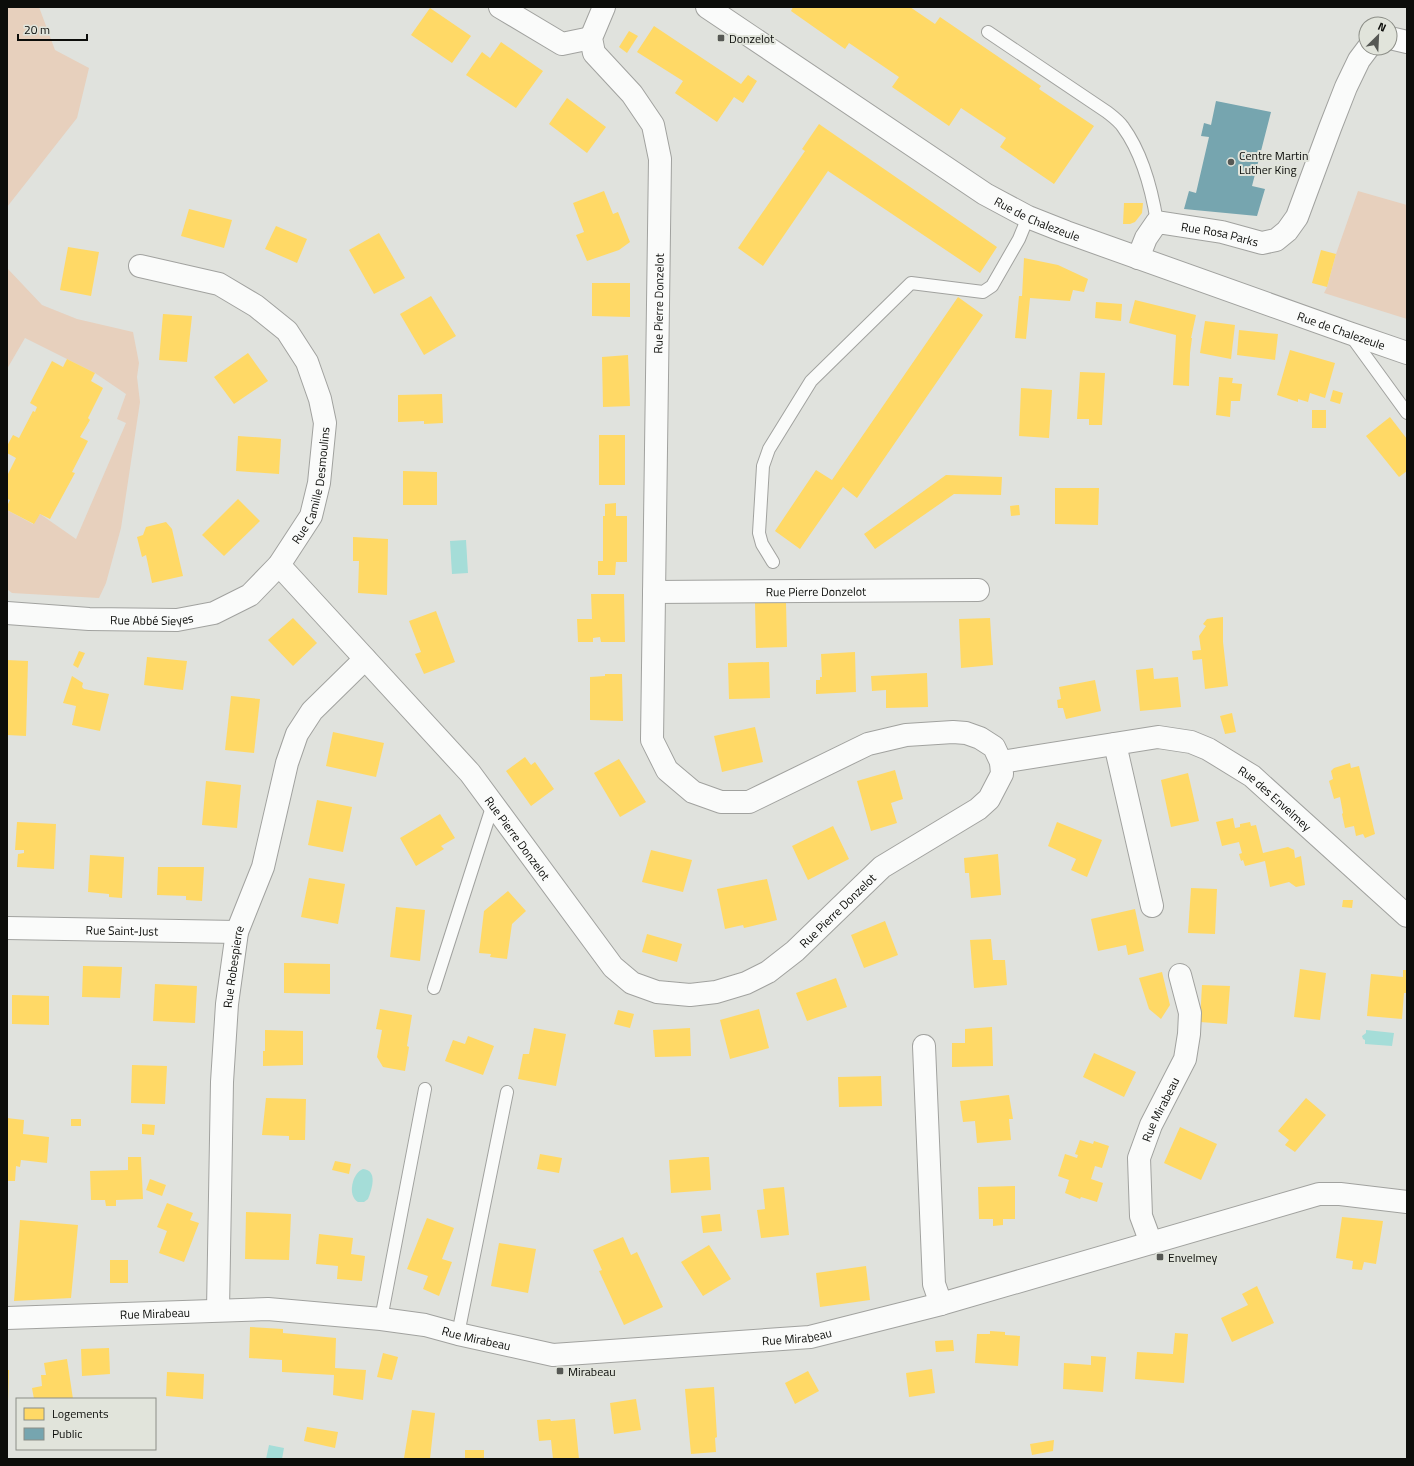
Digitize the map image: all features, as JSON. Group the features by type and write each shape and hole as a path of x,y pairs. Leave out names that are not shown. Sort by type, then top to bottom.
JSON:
{"street":[{"path":"500,7 562,44 591,38 604,7"},
{"name":"Rue de Chalezeule","path":"707,7 985,194 1028,217 1138,258 1407,353"},
{"name":"Rue Pierre Donzelot","path":"279,565 470,773 613,967 632,983 657,992 690,995 716,992 746,983 768,972 795,951 882,867 978,809 989,799 1002,774 1001,762 994,747 980,738 966,733 954,732 906,735 868,744 749,802 722,802 693,792 667,770 652,740 660,159 653,125 632,94 594,53 591,38"},
{"name":"Rue Rosa Parks","path":"1158,222 1222,232 1262,243 1276,240 1287,231 1297,217 1346,87 1362,56"},
{"path":"1138,258 1146,238 1158,222"},
{"name":"Rue Camille Desmoulins","path":"140,266 219,284 256,306 287,331 307,362 320,399 324,423 319,483 311,516 279,565"},
{"name":"Rue Abbé Sieyes","path":"7,613 89,618 177,620 214,613 250,596 279,565"},
{"name":"Rue Pierre Donzelot","path":"654,592 978,590"},
{"name":"Rue Robespierre","path":"218,1310 222,1074 227,1004 237,932 263,867 287,763 297,734 312,711 366,659"},
{"name":"Rue des Envelmey","path":"1001,762 1158,737 1191,742 1208,749 1252,776 1407,916"},
{"path":"1115,744 1152,906"},
{"name":"Rue Saint-Just","path":"7,928 237,932"},
{"name":"Rue Mirabeau","path":"1151,1243 1141,1216 1138,1158 1151,1125 1185,1059 1189,1034 1190,1013 1180,975"},
{"path":"924,1046 934,1284 941,1304"},
{"name":"Rue Mirabeau","path":"7,1318 268,1309 381,1319 425,1325 458,1334 553,1355 810,1338 941,1304 1319,1194 1340,1194 1407,1202"}],"lane":[{"path":"988,32 1107,112 1122,126 1133,144 1147,180 1158,222"},
{"path":"773,562 762,544 759,533 763,466 769,449 811,381 911,283 983,292 992,286 1019,239 1028,217"},
{"path":"1349,333 1407,413"},
{"path":"434,988 493,804"},
{"path":"381,1319 425,1088"},
{"path":"458,1334 507,1092"}],"shaded area":[{"path":"7,7 39,7 55,50 89,68 77,118 7,207"},
{"path":"1358,191 1407,205 1407,319 1324,293"},
{"path":"7,268 42,305 77,319 133,332 139,363 137,377 140,402 121,528 106,583 99,598 12,593 7,589 7,510 33,524 40,514 76,539 126,423 117,419 126,394 95,373 25,338 7,369"}],"water":[{"path":"466,540 468,573 452,574 450,541"},
{"path":"1366,1030 1394,1033 1392,1046 1365,1044 1365,1040 1362,1036 1366,1033"},
{"path":"363,1169 368,1170 371,1173 373,1181 368,1199 364,1202 358,1202 353,1195 352,1185 356,1175"},
{"path":"269,1445 284,1448 282,1459 266,1459"}],"building: Logements":[{"path":"793,7 910,7 935,24 940,17 1041,86 1039,89 1094,126 1054,184 1000,147 1006,138 961,108 949,126 892,87 899,77 849,43 845,49 791,11"},
{"path":"430,8 471,36 452,63 411,35"},
{"path":"654,26 741,84 748,75 757,81 743,103 734,97 717,122 675,93 683,81 637,52"},
{"path":"629,31 638,36 627,53 619,47"},
{"path":"501,42 543,71 516,108 466,75 482,52 490,58"},
{"path":"567,98 606,127 587,153 549,124"},
{"path":"819,124 997,247 980,273 828,171 763,266 738,248 805,151 802,149"},
{"path":"604,191 613,214 618,212 630,242 619,250 587,261 576,235 584,232 573,203"},
{"path":"1124,203 1143,203 1142,213 1135,222 1123,224"},
{"path":"189,209 232,220 224,248 181,236"},
{"path":"276,226 307,239 297,263 265,249"},
{"path":"379,233 405,278 374,294 349,250"},
{"path":"68,247 99,252 91,296 60,290"},
{"path":"1321,250 1336,254 1327,287 1312,283"},
{"path":"1024,258 1058,265 1088,279 1084,292 1073,290 1070,301 1030,298 1026,339 1015,338 1019,296 1022,296"},
{"path":"592,283 630,283 630,317 592,316"},
{"path":"431,296 456,336 424,355 400,314"},
{"path":"958,297 983,315 857,498 843,487 800,549 775,531 816,470 832,480"},
{"path":"1135,300 1196,315 1191,338 1189,386 1173,385 1176,335 1129,323"},
{"path":"1096,302 1122,304 1121,321 1095,318"},
{"path":"163,314 192,316 187,362 159,360"},
{"path":"1205,321 1235,325 1231,359 1200,353"},
{"path":"1239,330 1278,334 1275,360 1237,355"},
{"path":"1290,350 1335,363 1325,398 1310,393 1308,402 1298,399 1298,402 1277,395"},
{"path":"248,353 268,381 234,404 214,377"},
{"path":"628,355 630,406 603,407 602,357"},
{"path":"67,359 95,373 91,381 103,388 88,418 90,420 80,437 88,441 72,472 75,473 50,519 40,514 34,524 7,510 10,500 7,499 7,476 16,458 7,453 7,446 13,435 19,438 33,411 35,412 37,407 30,403 52,361 63,367"},
{"path":"1080,372 1105,373 1102,425 1089,425 1089,419 1077,419"},
{"path":"1219,377 1233,378 1232,383 1242,384 1240,401 1231,401 1230,417 1216,415"},
{"path":"1021,388 1052,390 1049,438 1019,436"},
{"path":"1333,390 1343,393 1340,404 1330,401"},
{"path":"442,394 443,423 424,424 424,421 398,422 398,395"},
{"path":"1312,410 1326,410 1326,428 1312,428"},
{"path":"1390,417 1407,439 1407,471 1399,477 1366,436"},
{"path":"599,435 625,435 625,485 599,485"},
{"path":"238,436 281,439 279,474 236,471"},
{"path":"403,471 437,472 437,505 403,505"},
{"path":"946,475 1002,477 1001,495 954,494 875,549 864,534"},
{"path":"1055,488 1099,488 1098,525 1055,524"},
{"path":"238,499 260,521 224,556 202,535"},
{"path":"616,503 616,516 627,516 627,562 616,562 615,575 598,575 598,561 603,561 603,516 605,516 605,504"},
{"path":"1019,505 1020,515 1011,516 1010,506"},
{"path":"166,522 172,529 183,576 152,583 146,555 142,557 137,537 143,535 146,527"},
{"path":"353,537 388,539 387,595 358,593 359,561 353,561"},
{"path":"591,594 624,594 625,642 601,642 600,637 593,638 593,642 578,642 577,619 592,619"},
{"path":"786,602 787,647 756,648 755,603"},
{"path":"436,611 455,662 424,674 415,654 421,652 409,621"},
{"path":"1223,617 1223,642 1228,686 1205,689 1202,659 1193,660 1192,651 1201,650 1199,636 1206,626 1203,624 1207,619"},
{"path":"293,618 317,643 293,666 268,640"},
{"path":"990,618 993,665 961,668 959,619"},
{"path":"79,651 85,653 78,668 73,665"},
{"path":"855,652 856,692 816,694 816,680 820,680 820,677 822,677 821,654"},
{"path":"147,657 187,661 183,690 144,685"},
{"path":"7,660 28,661 26,736 7,735"},
{"path":"769,662 770,698 729,699 728,663"},
{"path":"1153,668 1154,679 1178,677 1181,707 1140,711 1136,670"},
{"path":"927,673 928,707 886,708 886,690 872,691 871,676"},
{"path":"605,674 622,674 623,721 590,720 590,677 605,676"},
{"path":"72,676 83,683 82,687 84,689 109,694 100,731 72,725 76,706 63,703"},
{"path":"1095,680 1101,711 1066,719 1063,708 1058,708 1057,700 1061,699 1059,687"},
{"path":"231,696 260,699 254,753 225,750"},
{"path":"1232,713 1236,732 1225,734 1220,716"},
{"path":"755,727 763,762 722,772 714,736"},
{"path":"333,732 384,743 376,777 326,766"},
{"path":"525,757 531,765 535,762 554,789 531,806 506,771"},
{"path":"619,759 646,802 620,817 594,773"},
{"path":"1350,763 1351,768 1359,766 1375,834 1365,838 1363,834 1356,836 1354,826 1345,828 1340,797 1334,799 1329,781 1333,779 1331,771 1334,768"},
{"path":"895,770 903,799 891,803 897,823 871,831 857,781"},
{"path":"1188,773 1199,821 1171,827 1161,780"},
{"path":"206,781 241,785 237,828 202,825"},
{"path":"317,800 352,807 343,852 308,845"},
{"path":"440,814 455,838 441,846 444,849 416,866 400,838"},
{"path":"1233,818 1235,828 1240,827 1240,824 1250,822 1251,826 1256,825 1263,853 1288,847 1294,850 1295,858 1301,856 1305,885 1296,887 1289,882 1270,887 1265,861 1245,866 1243,860 1241,861 1239,854 1242,853 1239,842 1222,846 1216,822"},
{"path":"17,822 56,824 54,869 17,867 18,854 24,853 24,850 15,850"},
{"path":"1057,822 1102,840 1087,877 1071,870 1076,859 1048,846"},
{"path":"833,826 849,859 808,880 792,846"},
{"path":"651,850 692,860 683,892 642,882"},
{"path":"998,854 1001,895 971,898 969,873 965,873 964,858"},
{"path":"90,855 124,857 122,898 109,897 109,894 88,892"},
{"path":"158,867 204,867 202,901 186,900 186,896 157,895"},
{"path":"309,878 345,884 338,924 301,917"},
{"path":"767,879 777,920 744,928 743,925 725,929 717,889"},
{"path":"1191,888 1217,889 1215,934 1188,933"},
{"path":"508,891 526,911 512,924 507,959 490,957 491,954 479,953 484,911"},
{"path":"1343,900 1353,900 1352,908 1342,907"},
{"path":"396,907 425,910 420,961 390,957"},
{"path":"1135,909 1144,951 1128,955 1126,945 1098,951 1091,919"},
{"path":"885,921 898,955 864,968 851,935"},
{"path":"647,934 682,944 677,962 642,952"},
{"path":"991,939 993,960 1005,960 1007,985 974,988 970,940"},
{"path":"284,963 330,964 330,994 284,993"},
{"path":"83,966 122,967 120,998 82,997"},
{"path":"1300,969 1326,973 1320,1020 1294,1017"},
{"path":"1403,970 1407,970 1407,993 1404,993 1402,1019 1367,1016 1371,974 1403,977"},
{"path":"1162,972 1170,1005 1161,1019 1149,1009 1139,978"},
{"path":"836,978 847,1007 807,1021 796,993"},
{"path":"155,984 197,986 195,1023 153,1021"},
{"path":"1202,985 1230,986 1227,1024 1200,1022"},
{"path":"12,995 49,996 49,1025 12,1024"},
{"path":"380,1009 412,1015 405,1071 383,1067 377,1057 382,1030 376,1029"},
{"path":"759,1009 769,1048 730,1059 720,1020"},
{"path":"618,1010 634,1014 630,1028 614,1024"},
{"path":"992,1027 993,1066 952,1067 952,1043 965,1043 965,1029"},
{"path":"534,1028 566,1034 556,1086 518,1079 523,1054 529,1054"},
{"path":"690,1028 691,1056 655,1057 653,1030"},
{"path":"265,1030 303,1031 303,1065 263,1066"},
{"path":"468,1036 494,1046 483,1075 445,1061 453,1040 465,1044"},
{"path":"1094,1053 1136,1072 1124,1097 1083,1077"},
{"path":"132,1065 167,1066 165,1104 131,1103"},
{"path":"881,1076 882,1106 839,1107 838,1077"},
{"path":"1009,1095 1013,1119 1009,1119 1011,1140 977,1143 975,1121 963,1122 960,1101"},
{"path":"266,1098 306,1099 305,1140 289,1140 289,1136 262,1135"},
{"path":"1306,1098 1326,1115 1295,1152 1285,1145 1289,1140 1278,1131"},
{"path":"7,1118 24,1120 23,1134 49,1137 47,1163 21,1160 20,1167 16,1166 15,1181 7,1181"},
{"path":"71,1119 81,1119 81,1126 71,1126"},
{"path":"142,1124 155,1125 154,1135 142,1134"},
{"path":"1180,1127 1217,1144 1201,1180 1164,1163"},
{"path":"1080,1140 1093,1144 1094,1141 1109,1146 1102,1168 1095,1166 1091,1179 1103,1183 1097,1202 1081,1197 1080,1199 1065,1193 1069,1180 1058,1176 1065,1154 1077,1158 1078,1155 1075,1154"},
{"path":"540,1154 562,1158 559,1173 537,1169"},
{"path":"128,1157 141,1157 143,1199 116,1200 116,1206 106,1206 105,1200 91,1200 90,1171 128,1170"},
{"path":"709,1157 711,1190 671,1193 669,1160"},
{"path":"335,1161 351,1164 349,1174 332,1170"},
{"path":"150,1179 166,1185 162,1196 146,1190"},
{"path":"1015,1186 1015,1219 1003,1219 1003,1225 993,1226 993,1219 979,1219 978,1187"},
{"path":"784,1187 789,1235 761,1238 757,1210 765,1209 763,1189"},
{"path":"167,1203 193,1213 190,1220 199,1223 184,1262 159,1253 167,1231 157,1227"},
{"path":"246,1212 291,1214 289,1260 245,1259"},
{"path":"720,1214 722,1231 703,1233 701,1216"},
{"path":"1342,1217 1383,1221 1376,1264 1364,1262 1362,1270 1352,1269 1353,1261 1336,1258"},
{"path":"427,1218 454,1228 442,1259 452,1262 439,1296 423,1289 428,1276 407,1269"},
{"path":"20,1220 78,1225 71,1298 14,1301"},
{"path":"319,1234 353,1238 351,1254 365,1256 362,1281 337,1279 338,1266 316,1264"},
{"path":"623,1237 631,1255 637,1252 663,1307 624,1325 599,1271 602,1270 593,1250"},
{"path":"499,1243 536,1249 528,1293 491,1286"},
{"path":"709,1245 731,1279 703,1296 681,1262"},
{"path":"110,1260 128,1260 128,1283 110,1283"},
{"path":"866,1266 870,1300 820,1307 816,1273"},
{"path":"1257,1286 1274,1323 1232,1342 1221,1318 1248,1305 1242,1294"},
{"path":"250,1327 283,1329 283,1333 336,1338 335,1368 366,1370 363,1400 333,1395 334,1375 282,1372 282,1360 249,1358"},
{"path":"990,1331 1005,1332 1005,1335 1020,1336 1018,1366 975,1363 977,1334 990,1334"},
{"path":"1175,1333 1188,1334 1184,1383 1135,1379 1137,1352 1173,1354"},
{"path":"953,1340 954,1351 936,1352 935,1341"},
{"path":"109,1348 110,1374 82,1376 81,1349"},
{"path":"383,1353 398,1357 392,1380 377,1377"},
{"path":"1091,1356 1106,1357 1103,1392 1063,1389 1064,1363 1091,1365"},
{"path":"67,1359 73,1398 34,1398 32,1388 42,1386 41,1375 46,1375 44,1363"},
{"path":"932,1369 935,1393 909,1397 906,1373"},
{"path":"7,1370 9,1370 8,1401 7,1401"},
{"path":"808,1371 819,1391 795,1404 785,1383"},
{"path":"167,1372 204,1374 203,1399 166,1396"},
{"path":"714,1387 717,1437 715,1438 716,1452 691,1454 685,1389"},
{"path":"636,1399 641,1430 614,1434 610,1403"},
{"path":"412,1410 435,1413 430,1459 404,1458"},
{"path":"550,1419 551,1421 575,1419 579,1459 553,1459 551,1440 539,1441 537,1420"},
{"path":"307,1427 338,1432 335,1448 304,1441"},
{"path":"1054,1440 1053,1451 1032,1455 1030,1444"},
{"path":"465,1450 484,1450 484,1459 465,1459"}],"building: Public":[{"name":"Centre Martin Luther King","path":"1216,101 1271,112 1252,186 1265,189 1257,216 1184,209 1189,191 1196,193 1209,137 1201,136 1204,123 1211,125"}],"place":[{"name":"Donzelot","path":"721,38"},
{"name":"Centre Martin Luther King","path":"1231,162"},
{"name":"Envelmey","path":"1160,1257"},
{"name":"Mirabeau","path":"560,1371"}]}
